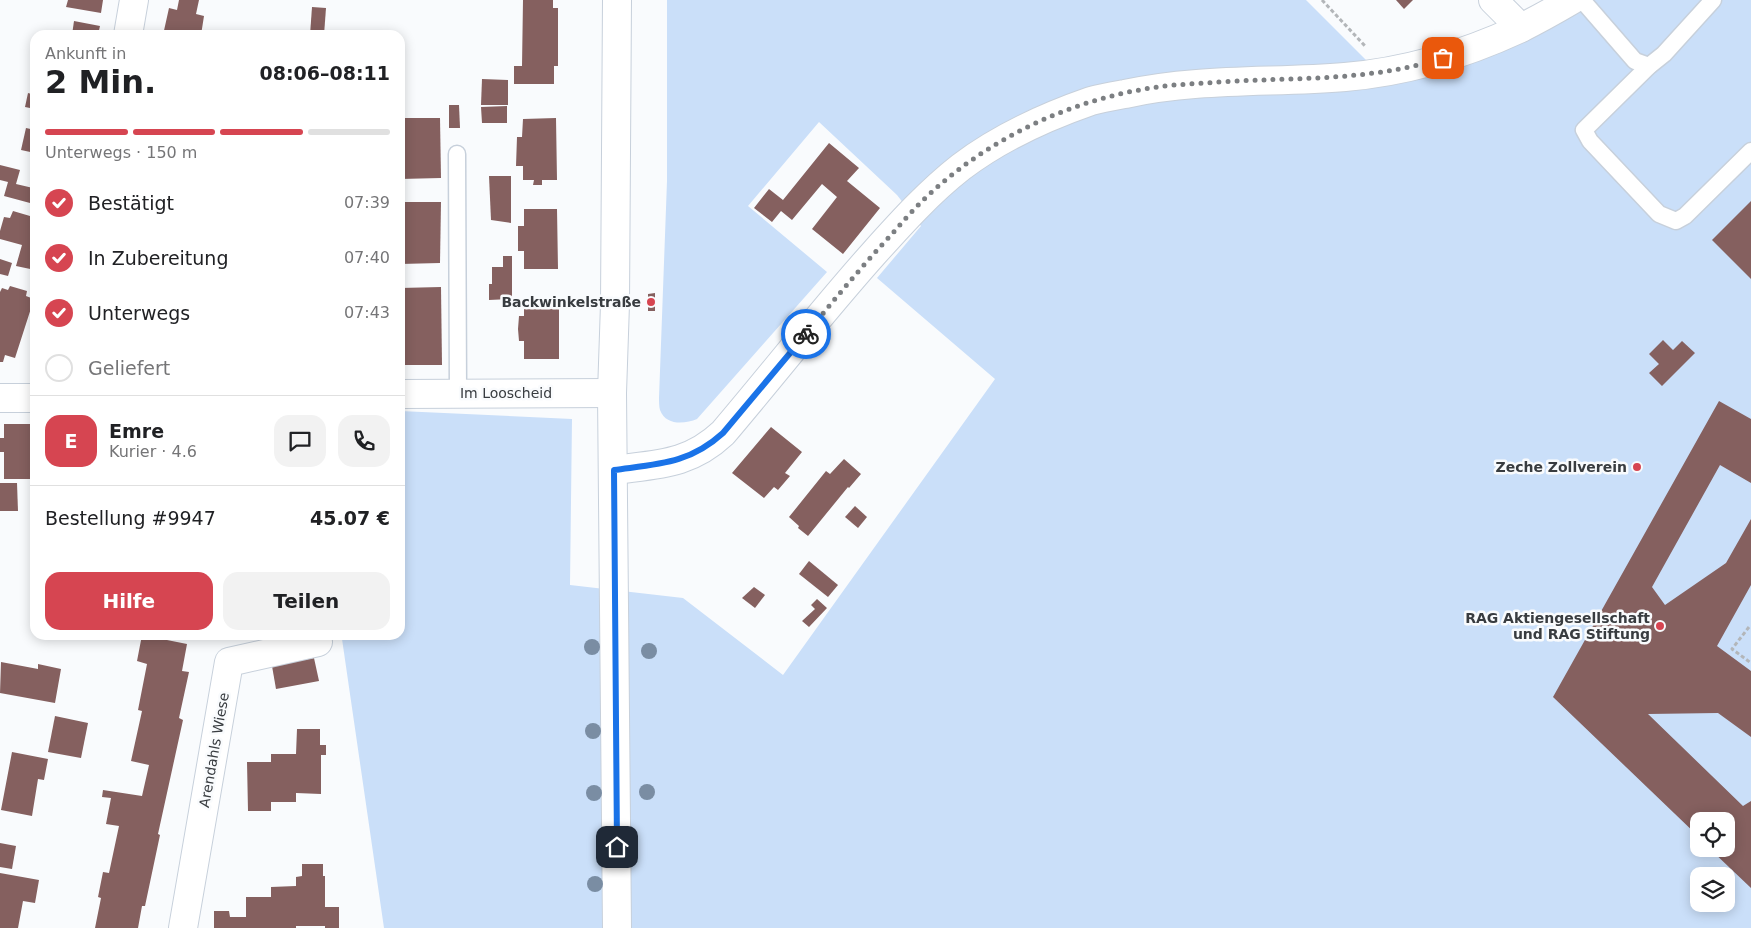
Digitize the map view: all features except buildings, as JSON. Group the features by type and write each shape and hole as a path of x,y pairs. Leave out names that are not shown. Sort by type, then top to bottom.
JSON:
{"street":[{"path":"129,30 134,0"},
{"path":"617,0 615,304 612,393 617,928"},
{"path":"1493,0 1521,28"},
{"path":"614,470 678,461 711,444 723,433 853,276 933,190 962,166 1001,142 1043,120 1093,100 1158,87 1221,82 1332,78 1389,71 1425,64 1480,46 1521,28 1572,0"},
{"name":"Im Looscheid","path":"405,394 612,393"},
{"path":"0,398 30,398"},
{"name":"Arendahls Wiese","path":"184,928 229,662 318,642"}],"lane":[{"path":"1582,0 1635,61 1649,66"},
{"path":"1712,0 1664,54 1649,66 1584,130 1590,141 1659,214 1676,221 1685,216 1751,151"},
{"path":"457,154 458,393"}],"path":[{"path":"1322,0 1389,71"},
{"path":"1749,627 1732,649 1751,663"}],"shaded area":[{"path":"667,0 1306,0 1386,80 1578,0 1751,0 1751,928 384,928 342,640 405,640 405,411 572,419 570,585 683,598 783,675 995,379 877,278 921,226 897,195 819,122 748,206 827,272 697,419 682,423 671,421 663,415 659,406 667,181"}],"way so far":[{"path":"806,334 853,276 933,190 962,166 1001,142 1043,120 1093,100 1158,87 1221,82 1349,77 1425,64 1443,58"}],"place":[{"name":"Backwinkelstraße","path":"651,302"},
{"name":"Zeche Zollverein","path":"1637,467"},
{"name":"RAG Aktiengesellschaft und RAG Stiftung","path":"1660,626"}],"route":[{"path":"617,847 614,470 678,461 711,444 723,433 806,334"}]}
